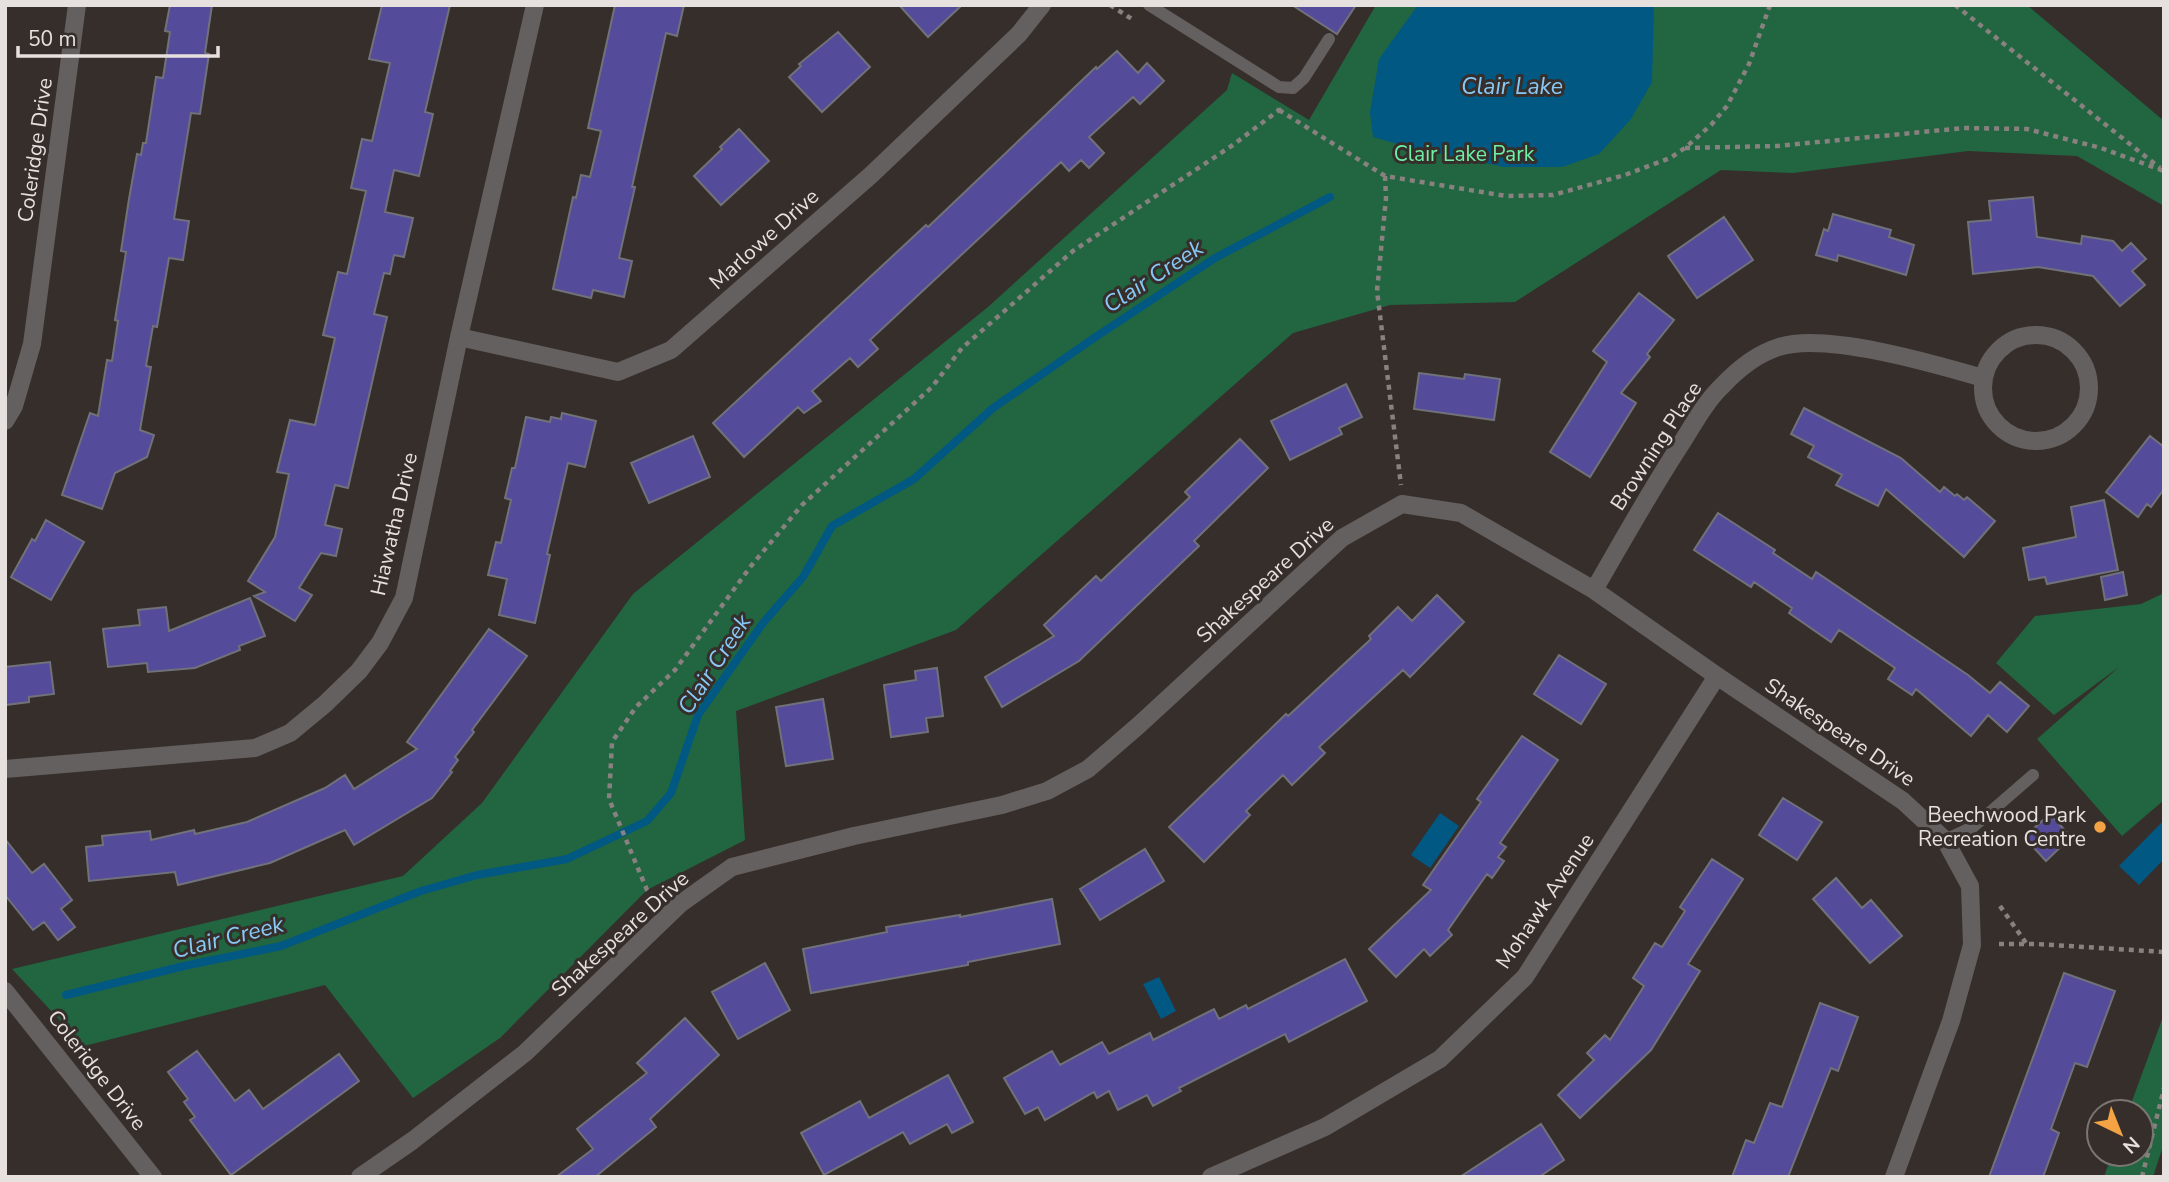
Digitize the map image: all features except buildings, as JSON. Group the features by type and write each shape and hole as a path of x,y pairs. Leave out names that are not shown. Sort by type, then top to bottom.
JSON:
{"street":[{"name":"Coleridge Drive","path":"5,421 14,406 32,344 77,5"},
{"name":"Hiawatha Drive","path":"5,769 256,748 290,733 325,704 359,671 380,643 404,598 459,337 535,5"},
{"name":"Marlowe Drive","path":"459,337 618,372 671,350 871,175 1019,34 1042,5"},
{"path":"2032,334 2054,338 2071,347 2082,361 2089,378 2089,391 2081,416 2062,435 2035,442 2024,441 2007,433 1993,421 1983,396 1983,378 1992,358 2005,344 2032,334"},
{"name":"Browning Place","path":"1594,590 1693,425 1720,387 1751,359 1780,346 1831,345 1913,358 1983,378"},
{"name":"Shakespeare Drive","path":"360,1177 412,1141 525,1053 669,914 732,867 842,839 1002,805 1047,790 1088,769 1342,538 1402,504 1461,513 1594,590 1903,801 1945,840 1970,886 1972,944 1951,1021 1894,1177"},
{"name":"Mohawk Avenue","path":"1211,1177 1325,1127 1440,1059 1525,977 1717,676"},
{"name":"Coleridge Drive","path":"5,991 153,1177"}],"lane":[{"path":"1149,5 1279,88 1293,88 1304,78 1329,38"},
{"path":"1945,840 1973,827 2033,775"}],"path":[{"path":"1402,504 1377,291 1386,198 1385,176 1506,196 1553,195 1625,175 1670,158 1711,125 1727,106 1749,64 1770,5"},
{"path":"1955,5 2164,171"},
{"path":"669,914 647,890 609,799 612,742 636,707 675,670 751,566 802,505 932,387 962,348 1073,251 1233,145 1279,110"},
{"path":"1685,148 1777,146 1964,128 2028,130 2101,148 2164,171"},
{"path":"2000,906 2026,943"},
{"path":"1999,944 2026,943 2164,952"},
{"path":"2142,1177 2164,1087"}],"green space":[{"name":"Clair Lake Park","path":"1376,5 2027,5 2164,121 2164,206 2077,156 1968,151 1793,173 1721,170 1515,302 1390,305 1293,333 956,630 736,711 745,840 647,890 500,1038 413,1098 325,985 84,1046 12,969 403,876 482,803 633,594 988,307 1227,90 1232,73 1309,120"},
{"path":"2164,593 2164,800 2122,836 2037,739 2119,667 2054,715 1996,663 2035,616 2141,604"},
{"path":"2164,1014 2164,1143 2153,1177 2104,1177 2107,1168 2155,1168 2155,1098 2133,1098"}],"water":[{"name":"Clair Lake","path":"1418,5 1654,5 1652,82 1631,119 1599,154 1562,167 1504,167 1373,137 1370,112 1379,59"},
{"path":"1440,813 1459,826 1430,868 1411,855"},
{"path":"2164,820 2164,859 2139,885 2119,866"},
{"path":"1159,977 1176,1011 1161,1019 1143,984"}],"waterway":[{"name":"Clair Creek","path":"66,995 281,946 421,891 477,875 567,859 647,821 671,793 698,715 763,623 803,577 832,526 914,479 993,408 1215,258 1330,197"}],"place":[{"name":"Beechwood Park Recreation Centre","path":"2100,827"}]}
